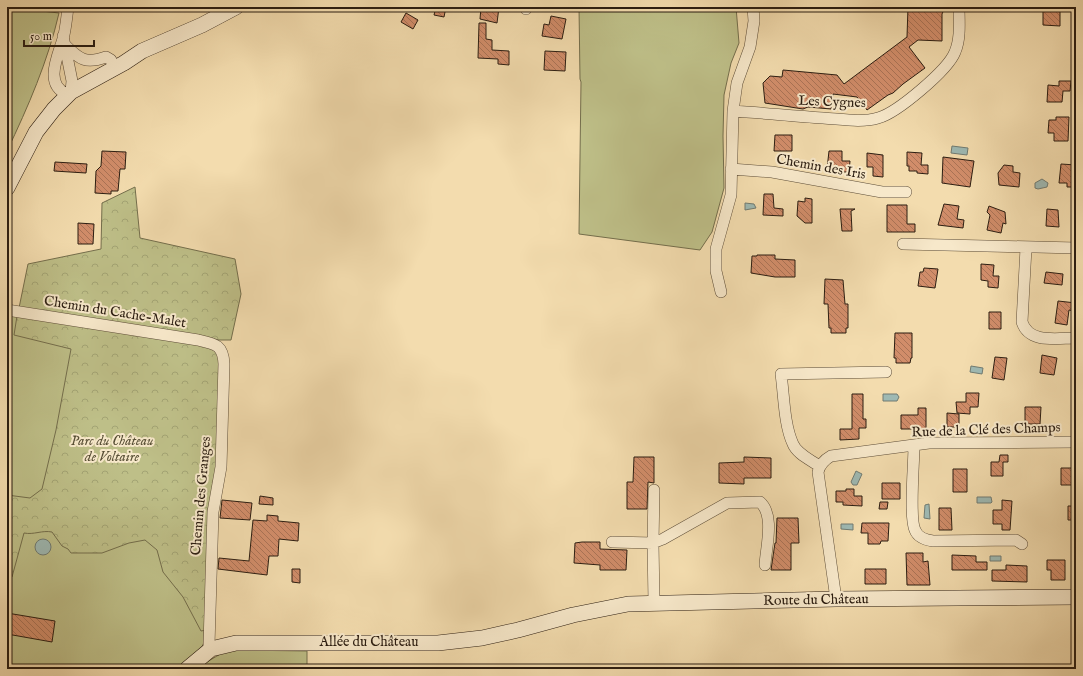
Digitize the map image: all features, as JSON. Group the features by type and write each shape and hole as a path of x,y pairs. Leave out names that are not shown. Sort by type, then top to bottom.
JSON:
{"street":[{"path":"68,7 64,41 68,88"},
{"path":"7,168 32,122 45,105 68,88 111,60 142,51 202,25 236,7"},
{"path":"721,292 716,271 716,249 718,237 731,195 733,111 737,83 750,47 754,21 753,7"},
{"name":"Les Cygnes","path":"733,111 851,120 878,118 891,112 938,76 947,65 955,53 958,43 959,7"},
{"path":"64,41 76,56 84,60 93,61 106,57 111,60"},
{"path":"64,41 55,66 54,78 68,88"},
{"path":"7,188 36,132 68,88 124,64 142,51"},
{"name":"Chemin des Iris","path":"731,169 772,172 882,192 906,192"},
{"path":"903,244 1076,248"},
{"path":"1026,248 1022,322 1024,330 1036,337 1076,338"},
{"name":"Chemin du Cache-Malet","path":"7,310 198,340 218,346"},
{"name":"Chemin des Granges","path":"211,649 209,645 213,512 221,467 224,364 223,354 218,346"},
{"path":"836,599 818,472 819,466 800,453 793,445 786,416 781,374 886,372"},
{"name":"Rue de la Clé des Champs","path":"819,466 831,456 929,444 1076,442"},
{"path":"914,446 913,518 915,532 924,540 1016,540 1022,544"},
{"path":"654,490 654,602"},
{"path":"612,542 653,543 663,539 727,503 760,502 766,507 768,518 765,565"},
{"name":"Route du Château","path":"557,619 607,607 654,602 1076,597"},
{"name":"Allée du Château","path":"187,669 211,649 236,643 438,643 489,636 557,619"}],"green space":[{"path":"7,7 59,13 37,84 7,151"},
{"path":"579,7 736,7 739,43 731,63 724,95 724,188 712,232 700,250 579,234 581,82"},
{"path":"135,187 140,238 235,259 241,294 231,340 219,340 19,308 28,264 101,249 102,203"},
{"name":"Parc du Château de Voltaire","path":"7,315 210,347 204,642 202,647 176,669 7,669"},
{"path":"17,316 210,347 220,357 217,465 206,630 201,631 183,597 163,572 157,550 145,540 129,543 102,553 71,553 68,549 62,546 52,532 24,533 12,577 7,581 7,495 30,498 42,489 56,430 71,349 14,335"},
{"path":"237,650 307,651 307,669 195,669 222,653"}],"water":[{"path":"952,146 968,148 967,155 951,153"},
{"path":"1042,179 1048,183 1047,187 1038,189 1035,188 1035,183"},
{"path":"745,203 754,204 756,208 745,210"},
{"path":"971,366 983,368 982,374 970,372"},
{"path":"883,394 897,394 899,397 897,401 883,401"},
{"path":"856,471 862,474 857,485 853,485 851,482"},
{"path":"977,497 991,497 992,502 977,503"},
{"path":"929,504 930,519 924,518 925,505"},
{"path":"841,524 853,524 853,530 841,529"},
{"path":"40,539 46,539 51,544 49,553 46,555 40,555 35,550 35,544"},
{"path":"990,556 1001,556 1001,561 990,561"}],"building":[{"path":"436,7 446,7 444,17 434,15"},
{"path":"481,7 499,7 497,23 480,19"},
{"path":"908,7 945,7 942,14 942,41 918,40 909,47 925,68 893,93 867,110 857,97 833,94 831,109 808,107 803,109 765,103 763,83 770,76 782,77 783,70 837,75 844,84 907,37"},
{"path":"1043,7 1060,7 1060,26 1043,25"},
{"path":"406,13 418,20 413,29 401,22"},
{"path":"551,16 566,19 562,39 542,36 544,24 549,25"},
{"path":"479,23 486,23 486,39 492,40 492,50 509,51 509,65 498,64 498,59 478,58"},
{"path":"545,51 566,52 565,71 544,70"},
{"path":"1059,81 1071,81 1070,91 1063,91 1062,102 1047,102 1048,85 1059,86"},
{"path":"1056,117 1069,117 1068,141 1054,141 1054,133 1048,133 1049,120 1056,120"},
{"path":"775,135 792,135 792,151 774,151"},
{"path":"102,151 126,152 125,169 120,169 118,191 111,191 111,194 95,193 96,171 101,166"},
{"path":"829,151 842,151 842,161 850,161 849,172 835,172 835,170 827,169"},
{"path":"907,152 922,153 921,165 928,165 928,174 917,173 917,171 909,171 909,166 907,166"},
{"path":"867,153 883,155 883,177 873,176 873,167 867,167"},
{"path":"943,157 974,161 970,187 942,183"},
{"path":"55,162 87,164 86,173 54,171"},
{"path":"1061,164 1076,165 1076,187 1067,187 1067,183 1059,183"},
{"path":"1004,165 1013,166 1013,172 1020,173 1019,187 999,185 998,173"},
{"path":"764,194 773,194 774,208 783,209 783,216 763,215"},
{"path":"805,198 812,199 812,223 805,223 797,216 798,201 805,202"},
{"path":"944,204 959,206 957,219 964,220 963,228 938,225"},
{"path":"887,205 907,205 907,224 915,224 915,232 887,232"},
{"path":"989,206 1005,212 1006,224 1003,223 1001,233 987,230 990,215 987,212"},
{"path":"840,209 855,209 851,211 852,231 842,231"},
{"path":"1047,209 1058,210 1059,227 1046,226"},
{"path":"78,223 94,224 93,244 78,244"},
{"path":"775,255 775,259 795,260 795,277 775,277 751,273 752,256"},
{"path":"981,264 994,265 993,276 999,276 998,288 988,287 988,281 981,280"},
{"path":"924,268 938,269 935,288 918,286 920,272 923,272"},
{"path":"1046,272 1063,274 1062,285 1044,283"},
{"path":"825,279 843,280 845,304 848,304 848,328 846,328 846,333 831,333 831,328 829,328 828,304 824,304"},
{"path":"1058,301 1076,303 1075,311 1069,310 1067,325 1055,323"},
{"path":"989,312 1001,312 1001,329 989,329"},
{"path":"895,333 912,333 912,358 910,363 896,363 896,358 894,358"},
{"path":"1042,355 1057,358 1054,375 1040,373"},
{"path":"995,357 1007,358 1004,380 992,378"},
{"path":"966,393 979,393 978,407 970,407 970,414 957,413 956,402 966,402"},
{"path":"852,394 863,394 863,419 866,419 866,428 859,428 859,439 840,440 840,429 852,429"},
{"path":"1025,407 1041,407 1040,424 1025,424"},
{"path":"918,408 926,408 926,430 913,432 913,429 901,429 901,415 918,415"},
{"path":"947,413 959,414 959,427 947,427"},
{"path":"1000,455 1008,455 1008,462 1003,462 1003,476 991,476 991,462 999,462"},
{"path":"634,457 654,457 654,483 648,482 647,509 627,509 627,482 633,482"},
{"path":"744,457 771,458 771,478 744,478 744,484 719,483 719,463 744,462"},
{"path":"1061,468 1076,468 1076,485 1061,485"},
{"path":"953,469 967,469 967,492 953,492"},
{"path":"882,483 900,483 900,499 882,499"},
{"path":"846,489 854,489 854,496 862,496 862,506 843,505 843,502 836,502 836,491 846,491"},
{"path":"260,496 273,498 273,505 259,504"},
{"path":"222,500 252,503 250,520 220,518"},
{"path":"1002,500 1012,501 1010,530 1002,530 1002,524 993,524 993,510 1002,510"},
{"path":"880,502 888,502 887,509 879,509"},
{"path":"1068,506 1076,506 1076,520 1068,520"},
{"path":"939,508 951,508 952,530 939,530"},
{"path":"267,515 278,516 278,521 299,523 298,541 279,539 278,556 269,556 267,575 218,569 219,558 249,561 253,520 267,521"},
{"path":"777,518 798,518 799,543 791,543 791,570 771,570 776,543"},
{"path":"862,523 889,523 888,541 881,541 880,544 868,544 868,533 861,533"},
{"path":"600,542 600,549 627,550 626,570 600,570 600,565 574,563 575,543"},
{"path":"906,553 923,553 923,562 928,561 930,585 907,585"},
{"path":"952,555 976,556 976,562 987,562 987,570 952,570"},
{"path":"1047,560 1065,560 1065,580 1051,580 1051,570 1047,570"},
{"path":"1006,565 1027,566 1027,582 992,581 992,570 1006,570"},
{"path":"292,569 300,569 300,583 292,582"},
{"path":"865,569 886,569 886,584 865,584"},
{"path":"7,613 55,621 52,642 7,634"}]}
